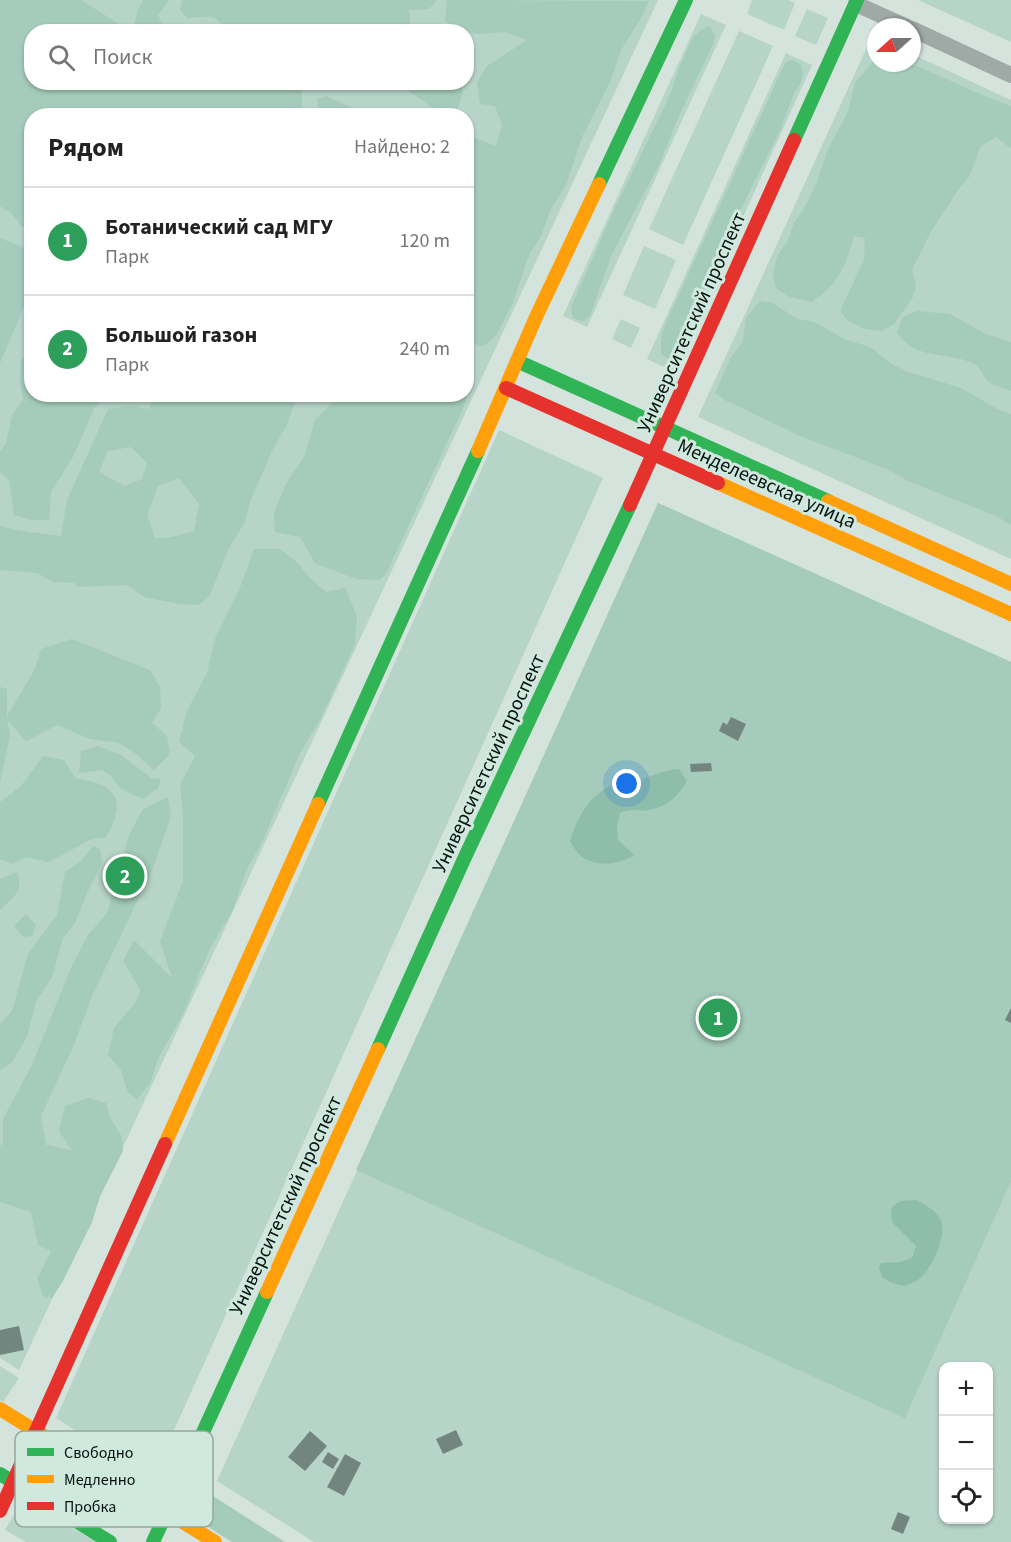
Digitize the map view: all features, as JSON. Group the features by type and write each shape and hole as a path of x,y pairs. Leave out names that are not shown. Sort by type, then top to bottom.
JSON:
{"main road":[{"path":"0,1409 37,1431 517,362 686,0"},
{"name":"Университетский проспект","path":"203,1431 465,857 654,453 854,1"},
{"name":"Менделеевская улица","path":"517,362 1011,584"},
{"name":"Менделеевская улица","path":"506,388 1011,614"},
{"path":"0,1474 13,1482"},
{"path":"0,1511 15,1478"},
{"path":"86,1527 110,1542"},
{"name":"Университетский проспект","path":"153,1542 160,1527"},
{"path":"190,1527 215,1542"}],"street":[{"path":"854,1 889,18"},
{"path":"921,33 1011,75"},
{"path":"892,561 903,561 911,554 911,543 904,535"}],"shaded area":[{"path":"0,0 658,0 474,394 474,108 24,108 24,402 470,402 19,1370 0,1358"},
{"path":"0,0 81,0 119,24 24,24 24,90 302,90 302,108 24,108 24,226 22,227 11,213 0,206"},
{"path":"143,0 169,0 158,15 162,24 134,24"},
{"path":"182,0 437,0 429,9 409,10 411,24 221,24 210,17 187,18 180,10"},
{"path":"447,0 649,1 621,50 610,82 582,137 566,185 551,209 541,236 529,255 512,305 497,334 486,345 481,346 474,343 474,138 496,146 502,125 495,106 480,104 477,82 487,66 527,40 505,32 474,33 474,24 448,24 445,20"},
{"path":"752,0 788,0 795,3 784,30 747,14"},
{"path":"918,0 1011,0 1011,42"},
{"path":"807,9 828,18 816,45 795,36"},
{"path":"701,14 726,25 587,327 563,316"},
{"path":"710,26 715,36 714,42 678,118 659,165 612,254 590,316 582,321 573,318 571,308 578,291 670,95 693,37"},
{"path":"739,31 773,46 683,245 649,229"},
{"path":"867,47 867,72 921,72 921,58 1011,100 1011,559 698,417"},
{"path":"786,53 812,65 673,371 647,359"},
{"path":"793,60 801,64 803,75 800,84 692,319 679,328 683,337 670,360 661,354 661,337 666,323 780,74 786,62"},
{"path":"921,68 1011,106 1011,148 996,137 981,146 969,177 930,233 912,270 916,285 913,297 894,324 882,331 865,329 847,320 840,311 864,260 865,238 854,236 840,274 828,289 811,302 787,296 776,288 773,276 777,257 806,205 817,182 827,151 848,112 855,83 867,69 867,72 921,72"},
{"path":"407,90 463,90 457,108 433,108"},
{"path":"326,96 353,108 318,108 317,99"},
{"path":"0,238 24,248 24,307 0,363"},
{"path":"644,246 676,260 655,309 623,295"},
{"path":"760,301 773,303 797,319 815,322 844,339 870,347 905,371 961,388 997,409 1011,414 1011,525 996,516 908,481 887,469 800,436 715,393 731,357 743,342 746,318"},
{"path":"917,311 950,314 986,334 1011,342 1011,391 989,382 974,364 913,348 897,332 903,317"},
{"path":"621,319 640,328 631,348 612,339"},
{"path":"24,356 24,402 100,402 94,408 74,455 51,492 49,520 31,520 14,515 9,480 0,472 0,452 6,443 12,416 23,399 20,382 21,360"},
{"path":"151,402 294,402 286,426 272,451 251,499 245,522 229,548 209,597 198,605 144,597 127,585 76,587 75,583 54,582 37,573 0,570 0,526 61,536 67,500 108,409 131,406 149,409","holes":["131,447 147,463 142,479 125,486 99,472 108,451","179,478 199,504 194,531 172,537 155,538 147,515 158,486"]},
{"path":"333,402 466,402 386,574 379,580 356,579 315,563 300,537 275,532 274,513 286,484 305,455 315,420"},
{"path":"499,430 603,478 174,1431 76,1431 56,1418"},
{"path":"658,503 1011,662 1011,1542 314,1542 217,1481"},
{"path":"658,503 1011,662 1011,1181 905,1418 356,1170"},
{"path":"254,549 280,549 298,563 309,577 326,592 345,588 357,616 355,644 321,718 300,753 263,840 246,871 232,912 210,948 183,1014 159,1057 150,1083 137,1100 127,1091 121,1070 108,1055 114,1028 138,999 140,989 123,961 134,940 172,978 160,941 183,881 183,817 180,785 195,756 179,742 187,711 207,673 215,639 239,590"},
{"path":"72,639 150,670 160,687 161,708 152,723 167,736 170,754 154,770 135,753 119,743 90,739 57,725 26,741 7,719 10,735 0,783 0,687 7,689 7,716 35,669 41,649"},
{"path":"98,746 121,755 151,778 161,779 158,788 143,799 121,789 111,776 102,770 79,773 81,751"},
{"path":"43,756 64,760 75,778 90,781 109,790 117,804 116,813 106,838 92,839 48,862 26,857 13,864 0,859 0,802 21,786"},
{"path":"679,769 687,781 671,800 655,809 620,813 617,826 618,840 634,855 608,864 588,860 577,852 570,841 576,825 584,809 603,790 614,785"},
{"path":"168,797 171,816 153,868 93,994 73,1047 41,1116 46,1145 72,1150 59,1131 65,1106 88,1098 106,1103 109,1116 122,1137 123,1151 100,1196 92,1222 63,1281 52,1298 43,1296 37,1279 51,1251 38,1245 31,1212 0,1202 0,1146 3,1143 3,1119 32,1065 70,970 88,935 107,913 129,835 143,809"},
{"path":"93,846 100,849 102,863 75,923 63,938 52,977 36,1001 27,1037 11,1063 0,1070 0,1024 12,1011 28,954 57,915 65,872 81,861"},
{"path":"17,872 18,889 0,910 0,879"},
{"path":"26,914 36,925 32,936 23,937 14,926"},
{"path":"916,1200 937,1214 941,1221 942,1236 937,1253 928,1269 918,1280 905,1286 892,1283 882,1277 879,1267 881,1263 900,1262 912,1258 916,1246 892,1222 891,1208 900,1201"},
{"path":"0,1366 19,1378 3,1402 0,1400"},
{"path":"213,1496 285,1542 232,1542 208,1527 213,1527"},
{"path":"15,1513 15,1527 70,1527 98,1542 26,1542 5,1530"}],"building":[{"path":"731,717 746,724 738,741 719,731 723,722 727,725"},
{"path":"711,763 712,771 691,772 690,764"},
{"path":"1011,1008 1011,1023 1005,1020"},
{"path":"19,1326 24,1350 0,1355 0,1330"},
{"path":"456,1430 463,1445 443,1454 436,1439"},
{"path":"310,1431 327,1446 305,1471 288,1457"},
{"path":"328,1452 339,1459 333,1469 322,1462"},
{"path":"345,1454 361,1463 344,1496 327,1487"},
{"path":"898,1512 910,1517 903,1534 891,1529"}],"traffic: fast":[{"path":"599,184 686,0"},
{"path":"794,140 857,0"},
{"path":"517,361 828,501"},
{"path":"318,804 478,451"},
{"path":"378,1049 630,505"},
{"path":"204,1431 267,1292"},
{"path":"0,1474 15,1483"},
{"path":"86,1527 110,1542"},
{"path":"153,1542 160,1527"}],"traffic: slow":[{"path":"478,451 536,317 599,184"},
{"path":"718,483 1011,614"},
{"path":"828,501 1011,584"},
{"path":"165,1144 318,804"},
{"path":"267,1292 378,1049"},
{"path":"0,1409 36,1431"},
{"path":"191,1527 215,1542"}],"traffic: jam":[{"path":"630,505 794,140"},
{"path":"506,388 718,483"},
{"path":"36,1431 165,1144"},
{"path":"0,1511 15,1478"}],"place":[{"name":"Большой газон","path":"125,876"},
{"name":"Ботанический сад МГУ","path":"718,1018"}]}
